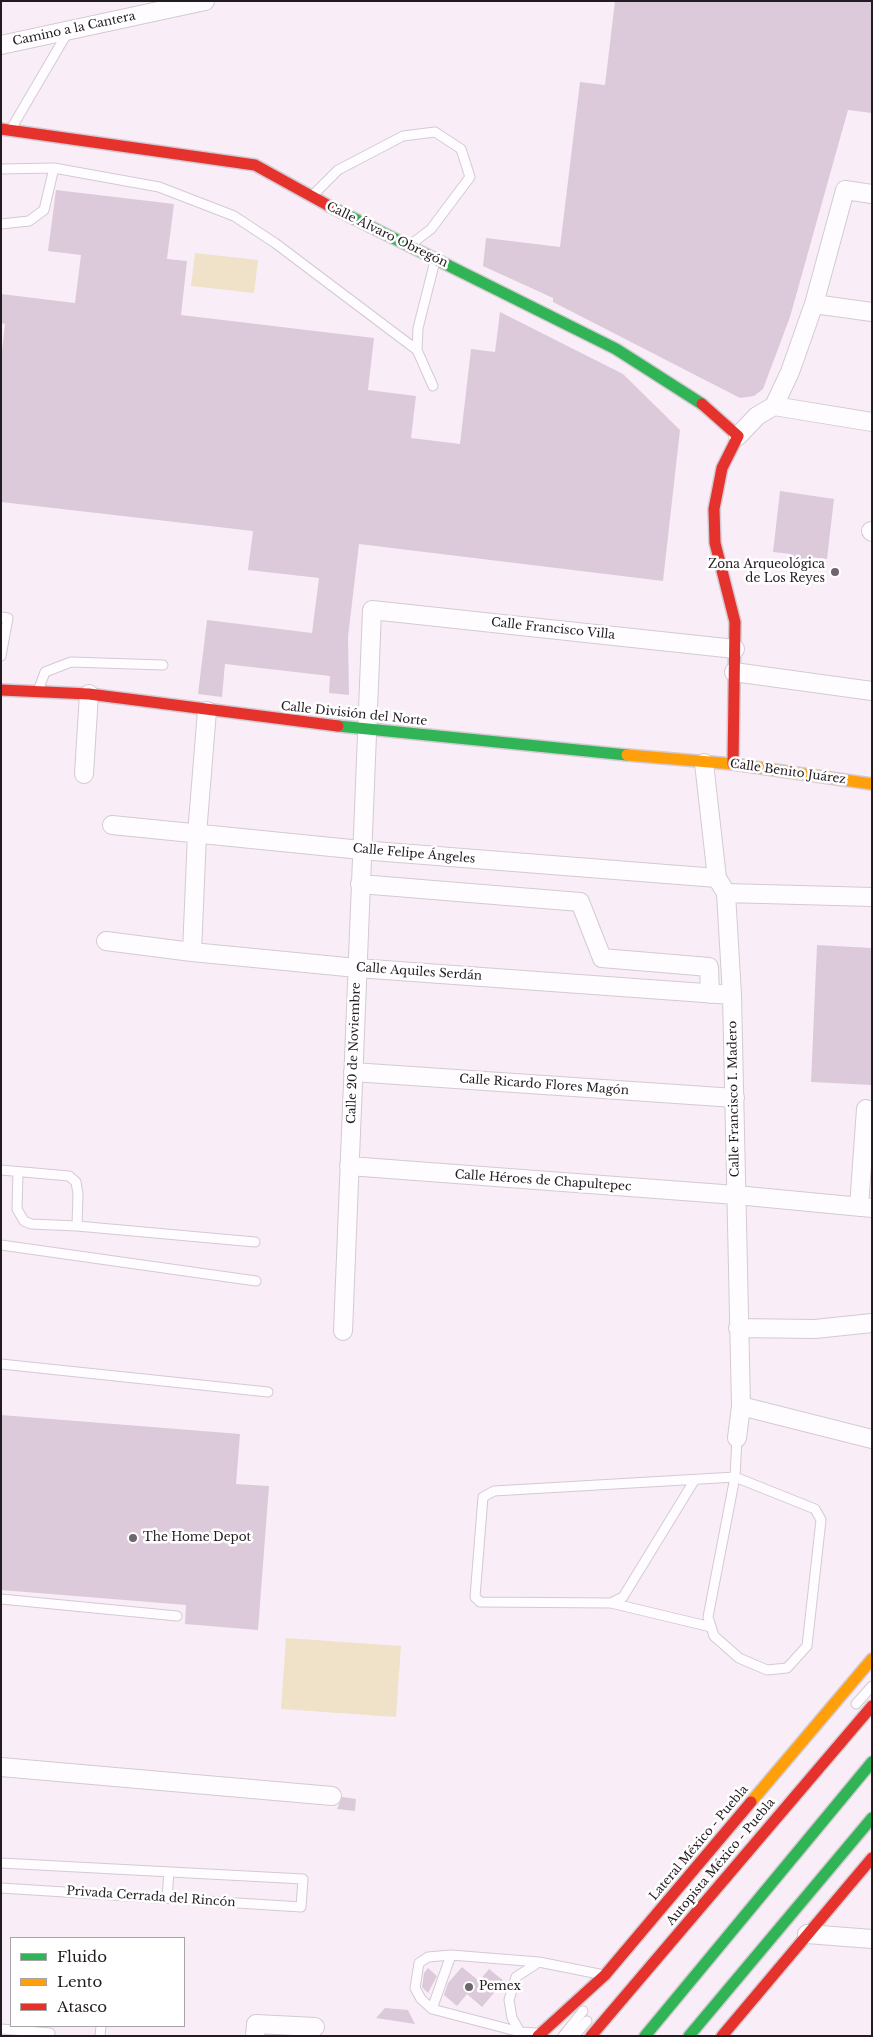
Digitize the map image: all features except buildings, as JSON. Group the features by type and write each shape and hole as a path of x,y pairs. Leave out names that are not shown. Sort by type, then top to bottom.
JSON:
{"main road":[{"name":"Calle Álvaro Obregón","path":"6,129 255,165 311,197 616,349 701,403 738,436"},
{"path":"734,764 735,622 715,544 714,509 722,468 738,436"},
{"name":"Calle División del Norte","path":"1,690 89,694 366,730 704,763"},
{"name":"Calle Benito Juárez","path":"704,763 734,764 872,784"},
{"name":"Lateral México - Puebla","path":"539,2035 605,1975 872,1659"},
{"name":"Autopista México - Puebla","path":"591,2036 872,1706"},
{"path":"645,2036 872,1762"},
{"path":"849,1789 872,1769"},
{"path":"689,2036 872,1818"},
{"path":"722,2036 872,1858"}],"street":[{"name":"Camino a la Cantera","path":"1,45 205,1"},
{"path":"738,436 757,416 774,406 790,372 814,304 844,190 872,194"},
{"path":"814,304 872,312"},
{"path":"774,406 872,422"},
{"name":"Calle Francisco Villa","path":"372,610 735,649"},
{"name":"Calle 20 de Noviembre","path":"343,1331 372,610"},
{"path":"734,672 872,691"},
{"path":"84,774 89,694"},
{"path":"192,952 197,834 207,710"},
{"name":"Calle Francisco I. Madero","path":"704,763 717,878 726,893 732,996 741,1406 737,1438"},
{"name":"Calle Felipe Ángeles","path":"112,825 361,850 717,878"},
{"path":"360,884 580,902 602,958 709,968 710,994"},
{"path":"726,893 872,897"},
{"name":"Calle Aquiles Serdán","path":"106,941 192,952 357,968 732,996"},
{"name":"Calle Ricardo Flores Magón","path":"353,1072 735,1098"},
{"path":"866,1109 866,1208"},
{"name":"Calle Héroes de Chapultepec","path":"349,1166 736,1195 866,1208"},
{"path":"738,1328 815,1329 872,1323"},
{"path":"741,1406 872,1440"},
{"path":"1,1767 332,1796"},
{"path":"807,1934 872,1939"},
{"path":"254,2036 256,2024 315,2027"}],"lane":[{"path":"6,129 69,30"},
{"path":"311,197 338,170 403,136 435,132 461,149 470,176 431,229 410,246"},
{"path":"1,224 29,221 44,210 54,168"},
{"path":"1,169 54,168 159,187 234,216 275,242 417,350 434,386"},
{"path":"417,350 418,328 435,258"},
{"path":"1,617 8,618 2,653"},
{"path":"38,692 38,684 45,672 71,662 163,665"},
{"path":"1,1170 69,1176 76,1182 78,1194 77,1226"},
{"path":"18,1172 17,1209 24,1221 31,1224 77,1226 255,1242"},
{"path":"1,1245 256,1281"},
{"path":"1,1364 268,1392"},
{"path":"711,1627 611,1603 480,1602 475,1597 483,1497 494,1491 694,1481 736,1477 815,1509 821,1520 807,1646 787,1668 766,1670 739,1658 714,1636 708,1617 736,1477 737,1438"},
{"path":"611,1603 623,1597 694,1481"},
{"path":"1,1599 177,1616"},
{"path":"563,2036 872,1668"},
{"path":"847,1715 872,1686"},
{"path":"1,1863 169,1872 167,1898"},
{"name":"Privada Cerrada del Rincón","path":"1,1888 301,1907 303,1879 169,1872"},
{"path":"539,2035 520,2032 432,2009 420,1999 415,1988 419,1962 428,1957 451,1955 539,1962 605,1975"},
{"path":"432,2009 451,1955"},
{"path":"520,2032 512,2018 509,2000 516,1977 539,1962"},
{"path":"574,2036 593,2013"},
{"path":"1,2029 50,2032"}],"shaded area":[{"path":"195,253 258,260 254,293 191,286"},
{"path":"286,1638 401,1646 396,1717 281,1709"}],"traffic: fast":[{"path":"331,207 616,349 702,404"},
{"path":"338,726 627,755"},
{"path":"645,2036 872,1762"},
{"path":"689,2036 872,1818"}],"traffic: slow":[{"path":"627,755 733,764 872,784"},
{"path":"751,1802 872,1659"}],"traffic: jam":[{"path":"1,129 255,165 331,207"},
{"path":"702,404 738,436 722,468 714,509 715,543 735,622 733,764"},
{"path":"1,690 89,694 338,726"},
{"path":"591,2036 872,1706"},
{"path":"538,2036 605,1975 751,1802"},
{"path":"722,2036 872,1858"}],"place":[{"name":"Zona Arqueológica de Los Reyes","path":"835,572"},
{"name":"The Home Depot","path":"133,1538"},
{"name":"Pemex","path":"469,1987"}]}
